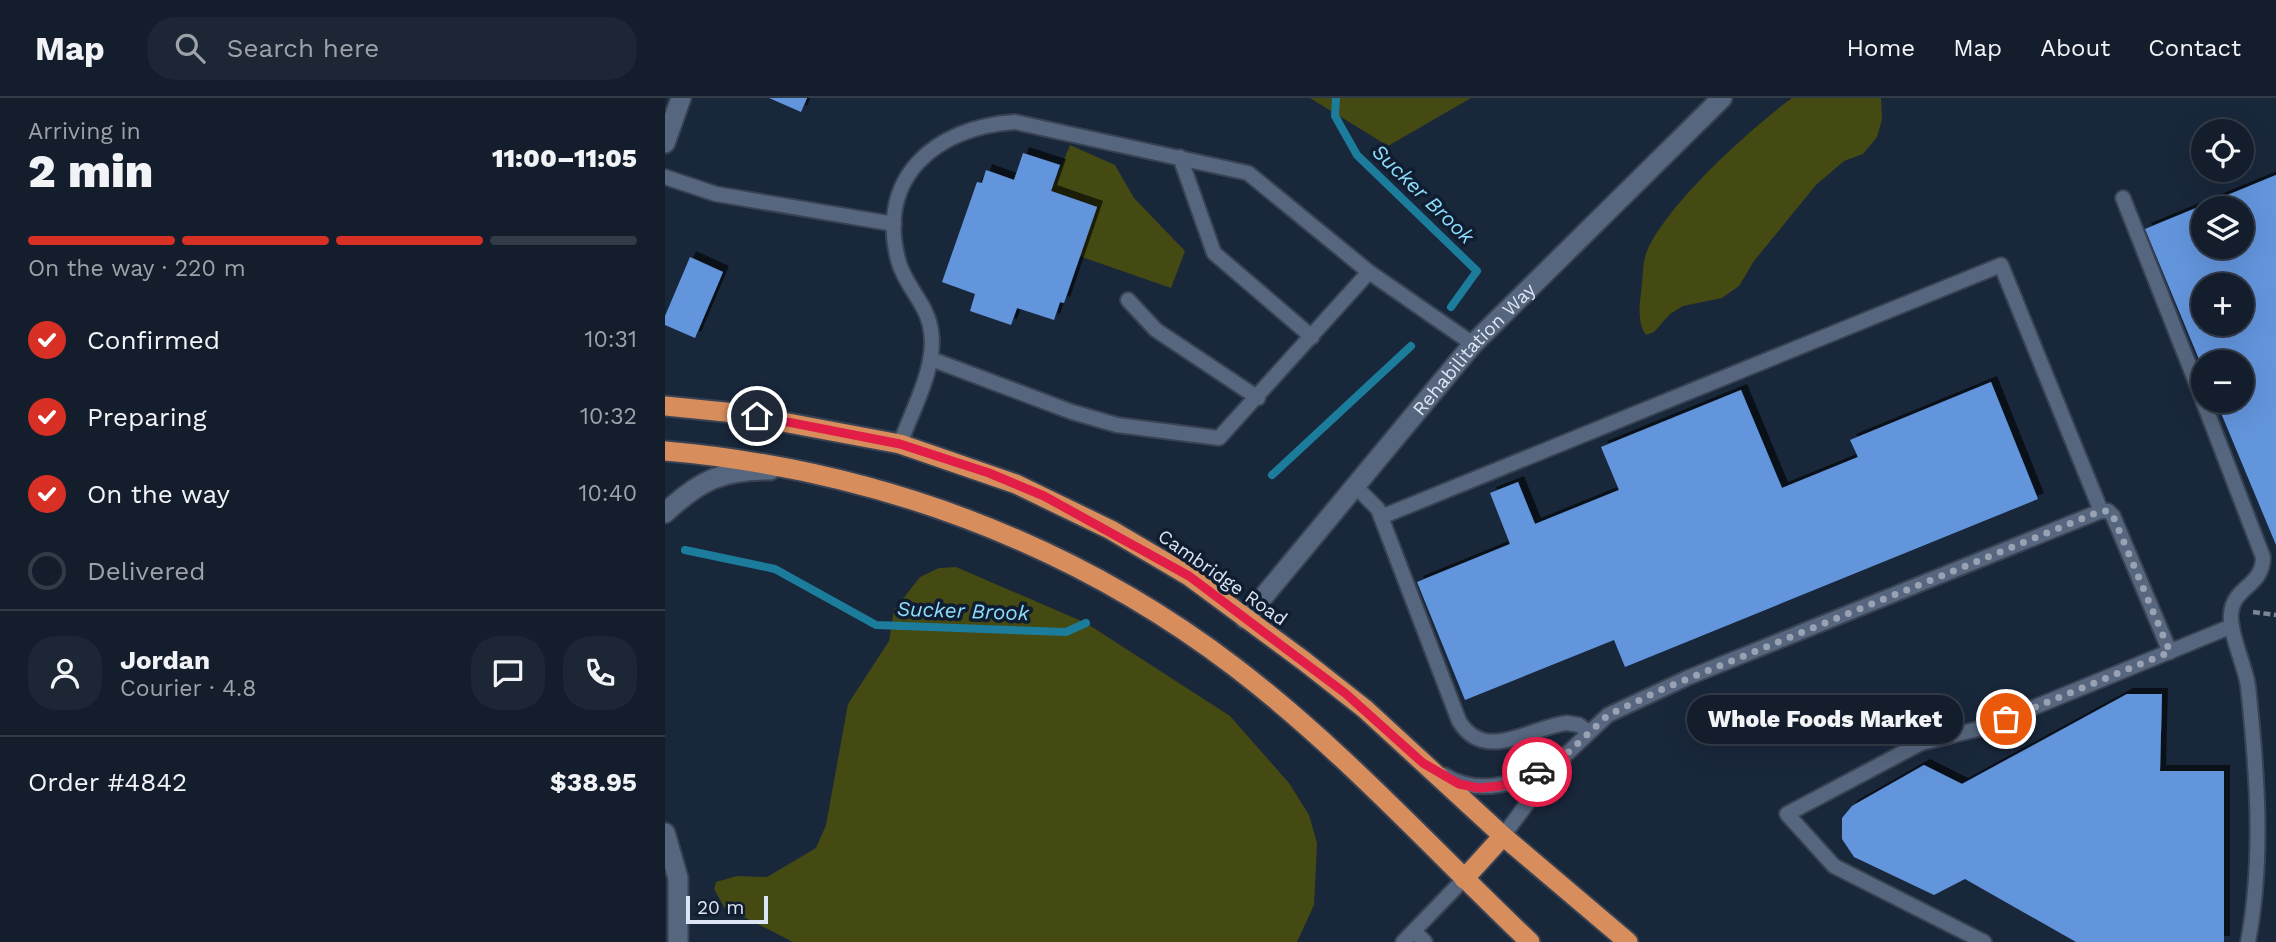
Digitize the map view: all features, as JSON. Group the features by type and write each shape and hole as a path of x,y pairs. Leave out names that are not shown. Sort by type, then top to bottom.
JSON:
{"highway":[{"name":"Cambridge Road","path":"665,406 735,413 900,444 989,473 1044,496 1179,570 1364,709 1503,836 1628,942"},
{"path":"665,451 824,474 900,495 1057,557 1144,604 1203,643 1330,748 1530,942"},
{"path":"1464,879 1503,836"}],"street":[{"path":"665,143 681,98"},
{"name":"Rehabilitation Way","path":"1245,619 1473,344 1722,98"},
{"path":"665,513 696,486 714,476 746,470 824,474"},
{"path":"665,833 678,878 677,942"}],"lane":[{"path":"900,444 931,359 932,331 926,312 899,262 894,225 902,185 915,162 971,130 1015,122 1248,173 1369,272 1473,344"},
{"path":"1180,157 1214,253 1312,337"},
{"path":"665,177 716,194 894,225"},
{"path":"2123,198 2191,371"},
{"path":"1381,517 2001,265 2101,511"},
{"path":"931,359 1072,412 1117,425 1219,438 1228,432 1369,272"},
{"path":"1128,300 1156,330 1258,398"},
{"path":"2208,413 2263,557 2259,578 2234,601 2230,615 2247,683 2257,805 2257,864 2248,942"},
{"path":"1355,486 1372,500 1381,517 1459,721 1466,732 1478,741 1491,742 1567,723 1579,725 1587,732"},
{"path":"1503,836 1558,762 1608,715 1688,678 2101,511 2108,511 2113,516 2170,652"},
{"path":"1984,942 1834,866 1787,814 1921,743 1986,727 2232,626"},
{"path":"1423,763 1459,784 1479,788 1524,778 1558,762"},
{"path":"1403,942 1464,879"},
{"path":"1413,931 1425,942"}],"green space":[{"path":"1310,98 1471,98 1388,146"},
{"path":"1792,98 1881,98 1882,119 1877,137 1863,154 1844,161 1816,185 1754,261 1739,286 1722,298 1683,306 1670,314 1654,332 1646,335 1640,315 1643,266 1657,232 1672,211 1712,168"},
{"path":"1070,145 1115,165 1134,198 1185,251 1171,288 1079,256 1096,207 1051,191"},
{"path":"956,567 1086,623 1230,716 1289,783 1309,815 1317,843 1314,905 1297,942 793,942 724,907 714,889 716,882 737,876 767,877 816,848 826,825 848,704 889,641 894,610 920,577 939,568"}],"building":[{"path":"769,98 807,98 801,112"},
{"path":"1023,153 1060,165 1051,191 1097,207 1064,303 1060,302 1054,320 1017,308 1011,325 970,311 975,294 942,282 977,182 982,183 986,170 1014,180"},
{"path":"2276,175 2276,545 2221,413 2254,413 2254,350 2195,350 2145,229 2191,210 2191,259 2254,259 2254,196 2225,196"},
{"path":"690,257 723,272 695,338 665,325 665,316"},
{"path":"1991,382 2038,499 1625,667 1614,640 1465,700 1417,582 1510,544 1490,493 1518,482 1535,524 1619,490 1601,447 1741,390 1782,488 1858,457 1850,440"},
{"path":"2127,694 2162,694 2160,771 2224,771 2224,942 2076,942 1965,879 1934,895 1854,857 1842,839 1842,818 1852,806 1924,765 1962,784"}],"waterway":[{"name":"Sucker Brook","path":"1336,98 1335,116 1357,155 1477,271 1451,307"},
{"name":"Sucker Brook","path":"1272,475 1411,346"},
{"name":"Sucker Brook","path":"685,550 775,569 876,625 1066,632 1086,623"}],"way so far":[{"path":"1537,772 1558,762 1608,715 1688,678 2101,511 2108,511 2113,516 2170,652 2006,719"}],"place":[{"name":"Whole Foods Market","path":"2006,719"}],"route":[{"path":"757,416 900,444 989,473 1044,496 1111,530 1189,576 1345,693 1423,763 1459,784 1479,788 1500,786 1537,772"}]}
